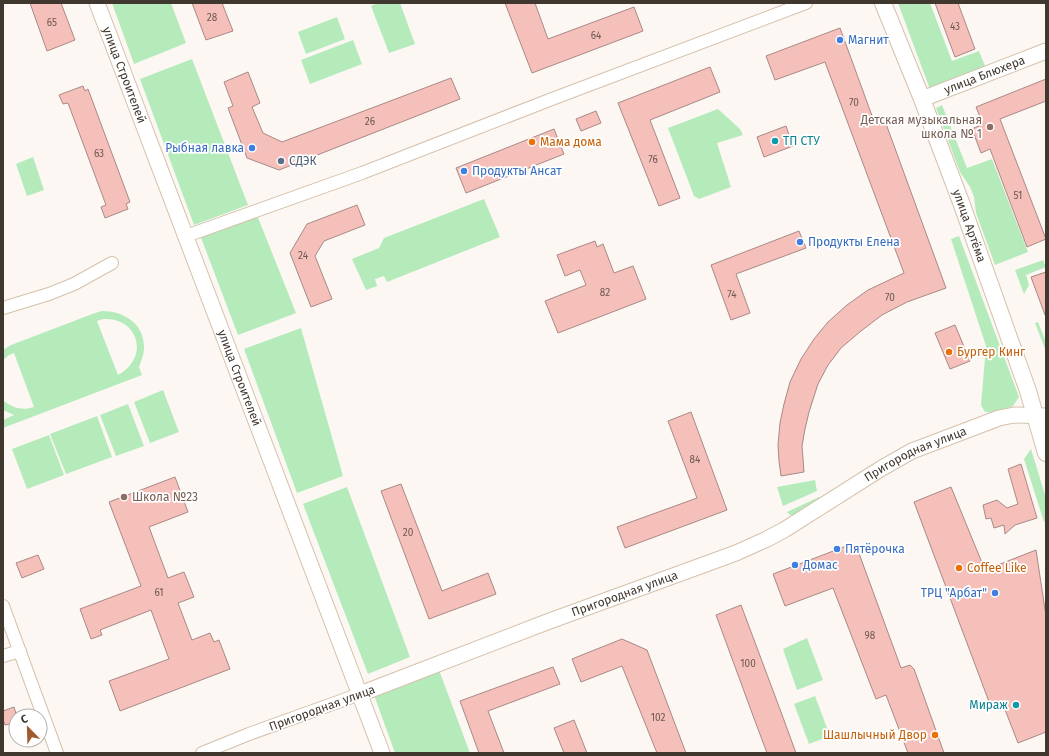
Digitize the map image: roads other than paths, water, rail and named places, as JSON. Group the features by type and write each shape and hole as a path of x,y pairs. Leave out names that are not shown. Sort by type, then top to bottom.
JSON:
{"main road":[{"name":"улица Артёма","path":"883,3 922,99 965,212 1028,391 1041,416 1046,453"}],"street":[{"name":"улица Строителей","path":"97,3 382,753"},
{"path":"186,236 362,173 806,3"},
{"name":"улица Блюхера","path":"922,99 1046,50"},
{"path":"3,308 49,294 74,284 112,263"},
{"name":"Пригородная улица","path":"202,753 534,627 736,553 784,530 882,468 912,451 999,418 1014,415 1041,416"},
{"path":"3,606 57,753"},
{"path":"3,656 20,651"}],"place":[{"name":"Магнит","path":"840,40"},
{"name":"Детская музыкальная школа № 1","path":"990,127"},
{"name":"ТП СТУ","path":"775,141"},
{"name":"Мама дома","path":"532,142"},
{"name":"Рыбная лавка","path":"252,148"},
{"name":"СДЭК","path":"281,161"},
{"name":"Продукты Ансат","path":"464,171"},
{"name":"Продукты Елена","path":"800,242"},
{"name":"Бургер Кинг","path":"949,352"},
{"name":"Школа №23","path":"124,497"},
{"name":"Пятёрочка","path":"837,549"},
{"name":"Домас","path":"795,565"},
{"name":"Coffee Like","path":"959,568"},
{"name":"ТРЦ \"Арбат\"","path":"995,593"},
{"name":"Мираж","path":"1016,705"},
{"name":"Шашлычный Двор","path":"935,735"}]}
